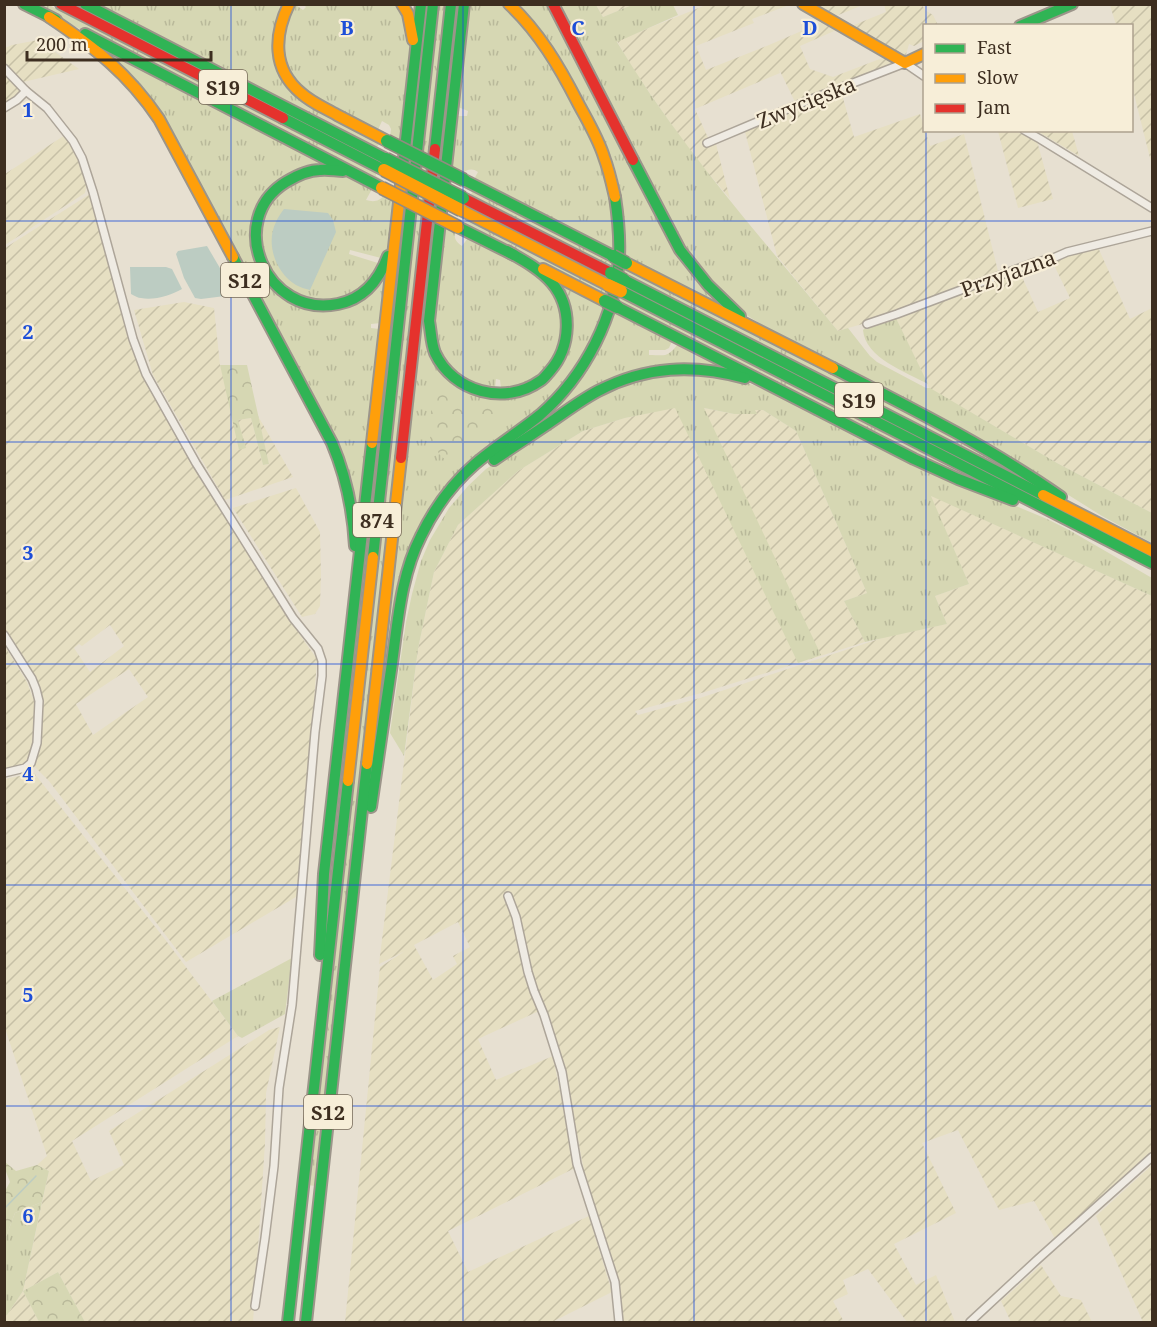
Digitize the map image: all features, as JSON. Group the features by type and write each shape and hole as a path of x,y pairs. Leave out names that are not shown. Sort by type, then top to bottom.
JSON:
{"main road":[{"name":"S12","path":"24,4 49,17 98,50 135,85 152,108 306,392 332,442 347,483 354,523 356,589 324,874 319,976 319,1034 288,1323"},
{"name":"S19","path":"61,4 385,164"},
{"name":"S19","path":"85,4 462,204 1152,551"},
{"path":"289,4 280,25 278,40 281,65 290,81 303,96 921,414 1002,458 1094,521"},
{"path":"402,4 408,14 413,36 414,70"},
{"path":"356,589 421,4"},
{"name":"874","path":"319,1034 433,4"},
{"name":"874","path":"352,902 451,4"},
{"path":"464,4 429,332 435,355 444,369 466,387 482,393 514,392 543,378 559,359 566,340 567,322 559,294 544,275 507,251"},
{"path":"352,902 360,877 404,585 411,558 444,499 464,474 539,415 581,369 598,338 616,285 620,254 620,227 616,195 606,161 590,125 552,56 535,31 509,4"},
{"path":"553,4 685,259 698,276 725,303 742,317 779,340"},
{"path":"803,4 905,63 923,54"},
{"path":"1025,24 1072,4"},
{"path":"49,17 100,41 870,437 939,471 1065,519"},
{"path":"361,177 332,169 309,170 288,179 272,193 260,213 257,226 257,250 267,275 281,290 304,303 329,306 352,300 364,293 378,279 387,262 397,226"},
{"name":"S19","path":"623,286 1152,564"},
{"path":"423,533 444,506 480,470 588,397 619,381 651,372 696,368 735,375 785,393"},
{"name":"S12","path":"306,1323 352,902"}],"street":[{"path":"905,63 923,75"},
{"name":"Zwycięska","path":"708,143 809,100 905,63"},
{"path":"4,68 26,92 47,108 73,141 82,158 93,192 133,339 146,374 196,464 293,618 318,649 322,661 292,1005 279,1088 274,1166 255,1306"},
{"path":"4,108 26,92"},
{"path":"1027,132 1152,208"},
{"name":"Przyjazna","path":"867,324 1032,263 1051,260 1067,252 1152,231"},
{"path":"4,635 36,689 39,700 39,723 32,764 25,768 4,772"},
{"path":"508,896 516,917 528,972 562,1072 578,1164 615,1282 618,1323"},
{"path":"970,1323 1152,1157"}],"shaded area":[{"path":"884,4 922,5 933,15 938,24 923,24 923,42 914,46 909,44 905,58 849,27 886,12"},
{"path":"596,5 632,5 603,17"},
{"path":"706,5 789,5 752,19 754,23 696,46 706,70 827,20 841,28 800,46 810,69 833,77 890,55 900,62 796,104 779,69 780,73 695,109 710,142 715,140 730,199 690,151 633,69 617,41"},
{"path":"807,5 863,5 831,18"},
{"path":"1110,5 1152,5 1152,166 1133,90 1133,24 1116,24"},
{"path":"38,40 79,69 23,82 5,64 5,48"},
{"path":"5,76 20,90 20,95 5,105"},
{"path":"841,91 854,137 920,114 923,132 926,132 930,146 964,134 999,275 1018,268 1038,312 1070,298 1051,259 1097,245 1130,319 1152,308 1152,513 1057,463 929,388 895,316 897,314 838,331 777,256 744,128"},
{"path":"998,132 1017,132 1037,141 1053,199 1018,208"},
{"path":"1039,132 1072,132 1079,156"},
{"path":"65,135 84,170 87,182 85,193 5,245 5,174"},
{"path":"93,192 146,374 290,621 317,659 301,894 186,962 49,781 31,763 36,689 5,635 5,248","holes":["110,625 124,646 90,672 74,648 79,644 82,646","129,669 148,697 93,735 76,704"]},
{"path":"284,209 328,213 333,220 336,232 310,290 289,280 274,257 273,231"},
{"path":"207,246 234,292 233,295 195,298 184,278 176,254 178,251"},
{"path":"130,267 172,269 182,289 157,298 138,297 131,294"},
{"path":"184,302 214,308 220,365 237,420 251,418 263,465 269,464 258,416 293,477 225,500 153,375 134,310"},
{"path":"674,407 703,408 734,414 755,409 763,410 796,431 867,593 844,601 865,642 705,692 635,711 638,715 700,698 885,637 947,624 935,596 969,584 930,495 1152,596 1152,1157 1057,1242 1034,1201 999,1210 958,1130 922,1143 956,1213 894,1244 916,1285 936,1275 955,1322 907,1322 868,1269 843,1280 848,1294 833,1301 843,1320 836,1322 623,1322 618,1284 584,1171 565,1071 530,972 508,896 505,898 517,929 539,1011 478,1039 496,1080 553,1056 575,1168 448,1231 468,1272 589,1216 612,1292 552,1322 345,1322 380,967 405,951 379,964 418,649 434,572 458,525 518,471 583,431 625,418","holes":["458,922 470,947 453,956 457,964 433,980 414,945"]},
{"path":"296,488 320,532 320,606 315,614 302,617 233,508"},
{"path":"4,645 27,682 34,701 35,729 27,764 5,769"},
{"path":"34,773 238,1036 72,1141 91,1181 124,1165 109,1131 269,1030 280,1027 266,1093 265,1144 253,1322 85,1322 58,1272 23,1291 49,1171 37,1165 47,1156 4,1025 5,779"},
{"path":"1152,1165 1152,1322 1143,1322 1096,1216"},
{"path":"1041,1265 1061,1296 1081,1300 1092,1322 1011,1322 1001,1301"},
{"path":"23,1291 39,1322 5,1322 5,1316"}],"green space":[{"path":"33,5 49,5 69,15 376,173 376,176 383,180 382,184"},
{"path":"99,5 286,5 281,12 284,77 387,144 387,148 379,144 377,147"},
{"path":"296,5 303,10 306,7 304,5 398,5 403,13 410,45 400,143 390,138 389,125 382,121 377,132 346,117 315,98 291,74 284,59 282,41 293,6"},
{"path":"426,5 331,867 328,909 327,887"},
{"path":"437,5 448,5 316,1186 307,1185"},
{"path":"468,5 503,5 539,44 596,146 613,206 614,253 473,181 478,172 476,170 465,171 461,174 450,169 457,116 467,116 468,111 458,107"},
{"path":"517,5 549,5 666,232 727,308 626,260 622,197 606,144 560,58 545,36"},
{"path":"558,5 596,5 603,17 632,5 673,5 678,15 617,42 667,118 694,154 838,331 848,328 877,362 930,388 1057,463 1152,513 1152,543 1102,516 1011,459 783,338 748,316 723,295 685,250"},
{"path":"102,47 332,165 288,175 253,236 275,289 335,309 387,271 381,323 371,324 371,328 379,329 359,528 354,497 188,164"},
{"path":"449,88 426,335 468,391 530,390 568,344 553,278 606,306 593,339 562,387 423,523 376,743 414,386"},
{"path":"337,174 372,189 366,200 376,201 384,195 393,200 389,242 386,254 381,258 350,250 349,254 381,264 375,277 350,297 320,302 290,292 271,273 260,241 265,210 269,203 298,178"},
{"path":"464,183 982,450 1043,488 471,195 472,192 463,187"},
{"path":"460,219 465,222 467,219 988,487 936,467 459,223"},
{"path":"444,226 455,232 456,240 462,246 468,238 539,276 552,292 562,315 557,354 543,373 524,385 501,388 500,380 496,379 494,390 462,380 443,360 434,327"},
{"path":"615,311 672,341 669,348 649,350 649,355 666,355 678,344 733,370 651,369 526,433 568,396 598,349"},
{"path":"895,316 928,384 888,363 871,349 865,340 863,330 865,328"},
{"path":"220,365 247,365 269,464 263,465 251,418 238,420 246,448 239,450"},
{"path":"676,372 732,378 756,386 1047,519 1152,578 1152,596 931,496 969,584 935,596 947,624 865,642 844,601 867,593 796,431 763,410 755,410 757,414 734,414 704,408 821,655 798,663 675,408 625,418 583,431 518,471 458,525 434,572 418,649 404,756 390,733 406,622 421,561 430,540 449,508 486,469 587,402 626,382"},
{"path":"444,387 462,402 476,406 511,407 476,442 449,462 430,442 433,396 436,389"},
{"path":"292,958 285,1014 242,1038 238,1036 212,1001"},
{"path":"5,1162 16,1171 37,1165 49,1171 42,1202 15,1213 5,1239 5,1191 10,1182"},
{"path":"42,1202 23,1291 5,1316 5,1239 15,1213"},
{"path":"58,1272 85,1322 39,1322 23,1291"}],"waterway":[{"path":"4,1209 36,1176"}],"traffic: fast":[{"path":"24,4 56,20"},
{"path":"85,4 386,159"},
{"path":"402,176 421,4"},
{"path":"373,557 433,4"},
{"path":"435,149 451,4"},
{"path":"464,4 429,321 435,353 443,366 467,386 496,393 511,393 526,389 543,379 562,351 567,327 564,304 552,283 537,269 507,251"},
{"path":"1025,24 1072,4"},
{"path":"85,34 382,188"},
{"path":"283,118 384,170"},
{"path":"387,141 464,180"},
{"path":"386,159 463,198"},
{"path":"633,160 680,250 708,285 740,316"},
{"path":"343,171 323,170 302,174 286,182 267,199 258,219 256,241 262,263 274,282 291,297 313,305 338,304 363,293 380,273 388,256"},
{"path":"464,180 613,256"},
{"path":"371,807 401,598 414,551 432,516 459,479 483,457 540,415 571,382 584,363 605,322 617,278 619,241 615,197"},
{"path":"458,227 514,255"},
{"path":"613,256 626,263"},
{"path":"233,257 332,443 348,493 355,546"},
{"path":"611,273 624,280"},
{"path":"624,280 1043,495"},
{"path":"621,291 1152,563"},
{"path":"605,301 617,307"},
{"path":"617,307 914,459 1013,500"},
{"path":"833,368 978,445 1061,497"},
{"path":"494,460 587,397 634,376 688,369 745,378"},
{"path":"320,955 324,874 372,443"},
{"path":"306,1322 367,764"},
{"path":"288,1322 348,781"}],"traffic: slow":[{"path":"289,4 280,28 278,51 285,73 292,84 314,103 387,141"},
{"path":"402,4 408,14 413,40"},
{"path":"509,4 539,38 571,89 599,143 615,197"},
{"path":"803,4 905,63 923,54"},
{"path":"49,17 109,62 147,103 159,119 233,257"},
{"path":"384,170 461,210"},
{"path":"372,443 402,176"},
{"path":"382,188 458,227"},
{"path":"461,210 608,285"},
{"path":"626,263 833,368"},
{"path":"543,269 605,301"},
{"path":"608,285 621,291"},
{"path":"367,764 401,458"},
{"path":"1043,495 1152,551"},
{"path":"348,781 373,557"}],"traffic: jam":[{"path":"61,4 283,118"},
{"path":"553,4 633,160"},
{"path":"401,458 435,149"},
{"path":"463,198 611,273"}]}
